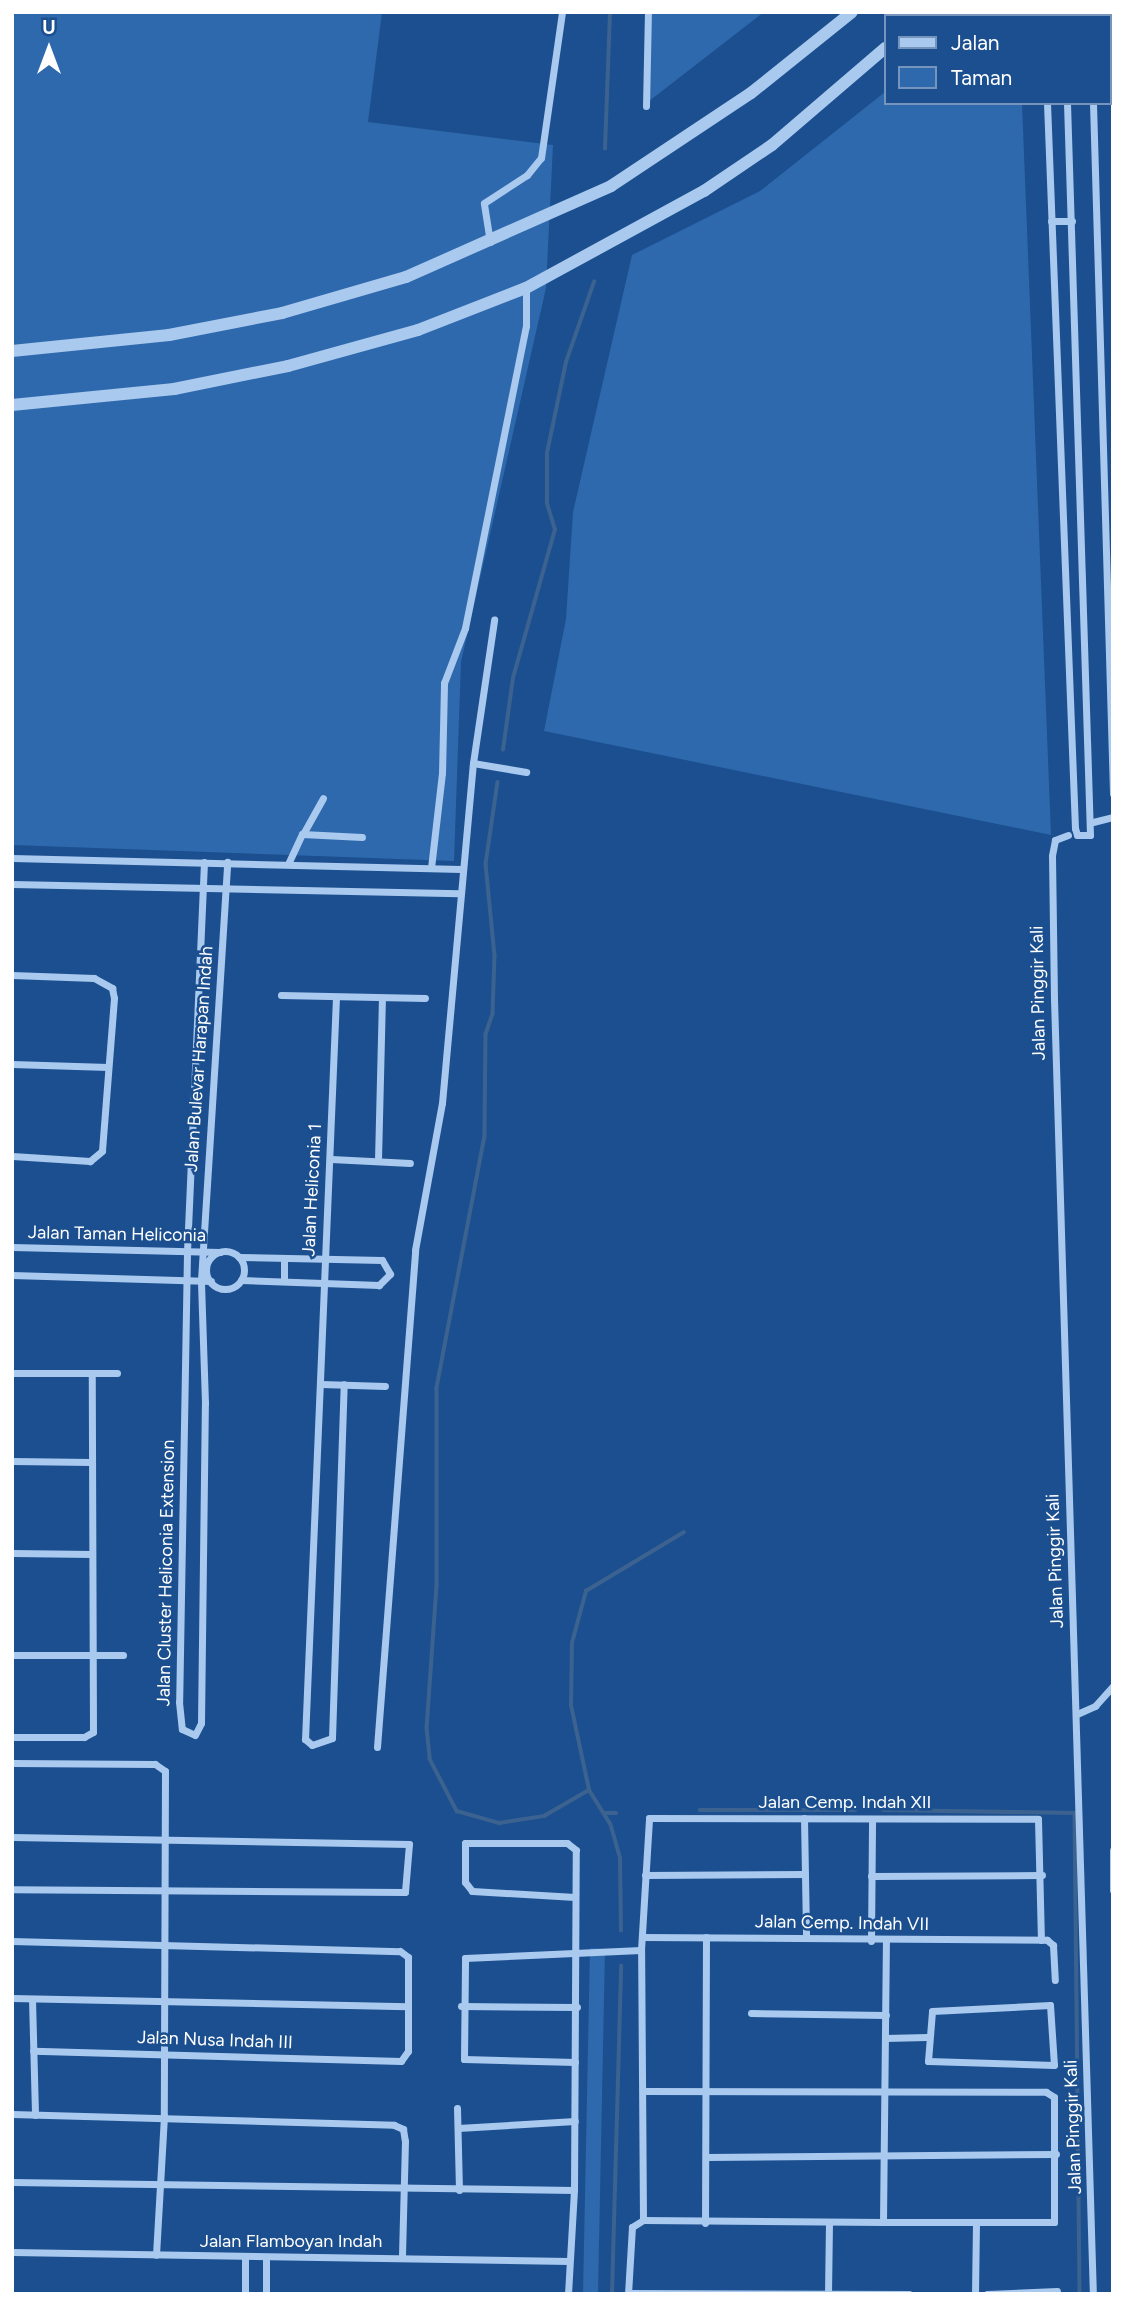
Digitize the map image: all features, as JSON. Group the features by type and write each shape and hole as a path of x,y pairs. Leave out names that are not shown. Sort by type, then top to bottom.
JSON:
{"street":[{"path":"490,242 484,203 527,175 541,158 562,12"},
{"path":"646,106 648,12"},
{"path":"12,351 169,335 282,313 406,277 611,186 751,93 852,12"},
{"path":"12,405 174,389 288,366 418,330 526,288 613,244 772,145 884,49"},
{"path":"1047,105 1076,834 1091,834 1093,822 1067,105"},
{"path":"1093,105 1113,794"},
{"path":"1051,221 1072,221"},
{"path":"431,868 442,773 444,683 465,628 526,326 526,288"},
{"path":"377,1747 415,1250 442,1103 461,869 494,620"},
{"path":"473,763 526,772"},
{"path":"288,864 323,798"},
{"path":"1093,822 1113,817"},
{"path":"302,834 362,836"},
{"name":"Jalan Pinggir Kali","path":"1068,835 1055,840 1052,856 1093,2294"},
{"path":"12,858 461,869"},
{"name":"Jalan Bulevar Harapan Indah","path":"187,1281 204,862"},
{"name":"Jalan Bulevar Harapan Indah","path":"201,1280 227,862"},
{"path":"12,884 459,892"},
{"path":"12,975 94,978 111,988 104,1139 97,1157 12,1156"},
{"path":"281,995 425,998"},
{"name":"Jalan Heliconia 1","path":"336,997 305,1739 312,1745 332,1738 344,1384"},
{"path":"378,1160 382,999"},
{"path":"12,1064 108,1068"},
{"path":"331,1159 410,1163"},
{"name":"Jalan Taman Heliconia","path":"12,1247 220,1252"},
{"path":"12,1275 201,1280 211,1281 226,1289 242,1280 379,1285 390,1274 382,1261 239,1257 220,1252 209,1261 211,1281"},
{"path":"239,1257 242,1280"},
{"path":"284,1258 284,1280"},
{"name":"Jalan Cluster Heliconia Extension","path":"187,1281 179,1702 182,1729 195,1735 201,1723 205,1403 201,1280"},
{"path":"12,1373 117,1373"},
{"path":"12,1737 91,1735 92,1373"},
{"path":"321,1384 385,1386"},
{"path":"12,1461 91,1462"},
{"path":"12,1553 92,1554"},
{"path":"12,1655 123,1655"},
{"path":"1077,1714 1095,1706 1113,1686"},
{"path":"12,1763 160,1766 165,1774 164,2116 156,2255"},
{"name":"Jalan Cemp. Indah XII","path":"643,2220 641,1950 649,1818 1038,1819 1042,1875 1041,1940"},
{"path":"804,1818 806,1937"},
{"path":"871,1941 872,1819"},
{"path":"12,1837 166,1837 409,1843 405,1892 12,1889"},
{"path":"568,2294 575,2190 578,1949 572,1844 466,1843 469,1890 575,1897"},
{"path":"1113,1850 1113,1890"},
{"path":"645,1875 805,1874"},
{"path":"872,1876 1042,1875"},
{"name":"Jalan Cemp. Indah VII","path":"642,1937 806,1937 886,1942 1041,1940"},
{"path":"705,2223 706,1937"},
{"path":"1041,1940 1053,1945 1055,1980"},
{"path":"12,1941 165,1942 400,1951 408,1957 407,2006 12,1998"},
{"path":"883,2222 886,1942"},
{"path":"575,2062 470,2062 463,2057 463,1962 474,1954 578,1949 641,1950"},
{"path":"32,1999 35,2115"},
{"path":"1051,2005 1057,2059 1048,2067 930,2063 927,2037 932,2011 1051,2005"},
{"name":"Jalan Nusa Indah III","path":"33,2051 395,2062 408,2051 407,2006"},
{"path":"461,2006 577,2007"},
{"path":"751,2013 886,2015"},
{"path":"885,2038 927,2037"},
{"path":"643,2091 706,2089 1049,2092 1056,2154 1054,2222 976,2225 643,2220 632,2227 628,2293 909,2294"},
{"path":"457,2108 459,2190"},
{"path":"12,2114 164,2116 394,2125 405,2133 402,2258"},
{"path":"458,2128 575,2121"},
{"path":"706,2157 1056,2154"},
{"path":"12,2182 404,2190 575,2190"},
{"path":"828,2294 829,2223"},
{"path":"975,2294 976,2225"},
{"name":"Jalan Flamboyan Indah","path":"12,2252 569,2261"},
{"path":"245,2257 245,2294"},
{"path":"266,2258 266,2294"},
{"path":"987,2294 1057,2291"}],"green space":[{"path":"12,12 382,12 368,122 553,145 546,288 461,662 454,861 12,845"},
{"path":"652,12 764,12 644,105"},
{"path":"884,93 884,105 1022,105 1051,835 544,731 566,619 573,512 632,255 760,191"},
{"path":"590,1948 605,1949 598,2294 583,2294"}],"waterway":[{"path":"605,149 610,12"},
{"path":"503,750 513,678 555,530 547,503 547,453 566,362 594,282"},
{"path":"498,782 486,864 495,956 493,1014 486,1034 485,1136 437,1387 437,1586 427,1728 430,1759 457,1811 499,1823 544,1816 589,1790"},
{"path":"621,1931 620,1858 610,1824 589,1790 571,1705 572,1643 586,1591 684,1532"},
{"path":"700,1810 855,1810"},
{"path":"883,1810 1075,1813 1080,2294"},
{"path":"604,1813 616,1813"},
{"path":"612,2294 621,1966"}]}
